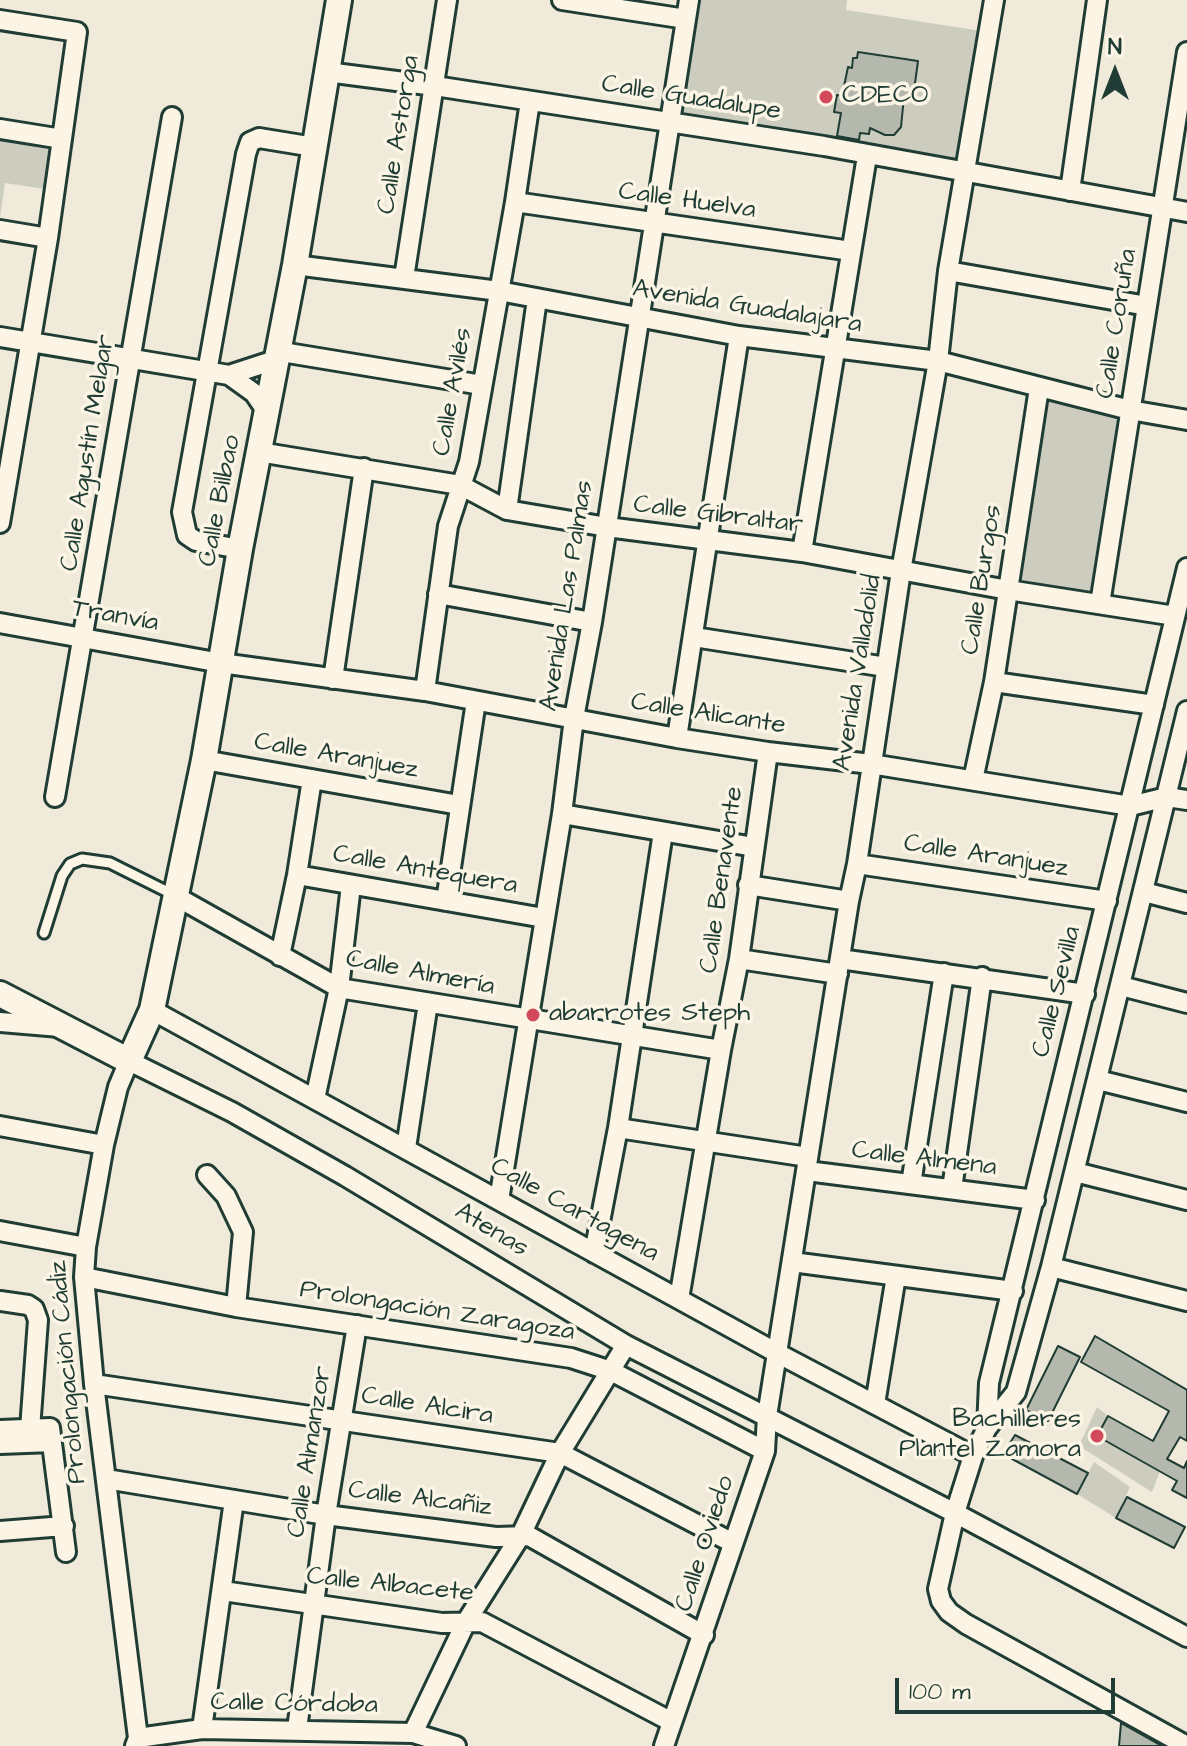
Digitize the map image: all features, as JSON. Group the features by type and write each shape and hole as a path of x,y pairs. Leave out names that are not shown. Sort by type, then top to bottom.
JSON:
{"street":[{"name":"Calle Bilbao","path":"152,1010 204,760 240,549 295,265 339,0"},
{"name":"Calle Astorga","path":"404,278 447,0"},
{"path":"562,0 686,19"},
{"name":"Avenida Las Palmas","path":"499,1200 689,0"},
{"name":"Avenida Valladolid","path":"777,1353 857,864 901,571 938,361 948,271 994,0"},
{"path":"1070,191 1097,0"},
{"path":"0,20 77,32 48,238 0,523"},
{"name":"Calle Coruña","path":"1100,604 1163,206 1183,105 1187,52"},
{"name":"Calle Guadalupe","path":"327,72 824,146 1187,212"},
{"name":"Calle Avilés","path":"425,691 448,526 469,462 530,101"},
{"name":"Calle Agustín Melgar","path":"55,797 85,638 172,117"},
{"path":"0,129 62,139"},
{"path":"240,549 203,544 187,535 182,523 185,487 250,142 259,138 314,147"},
{"path":"802,552 867,156"},
{"name":"Calle Huelva","path":"515,202 851,251"},
{"path":"0,230 48,238"},
{"name":"Avenida Guadalajara","path":"295,265 499,291 739,336 938,361 1130,410 1187,420"},
{"path":"948,271 1147,306"},
{"path":"507,510 537,299"},
{"path":"677,738 739,336"},
{"path":"0,337 229,375 254,393 267,412"},
{"path":"229,375 276,355 482,385"},
{"name":"Calle Burgos","path":"973,780 994,682 1039,388"},
{"name":"Calle Gibraltar","path":"259,452 460,485 507,510 709,542 802,552 1008,590 1175,616"},
{"path":"333,679 364,468"},
{"name":"Calle Sevilla","path":"987,1428 989,1383 1187,568"},
{"path":"438,594 592,622"},
{"name":"Tranvía","path":"0,623 221,663"},
{"path":"694,637 886,667"},
{"name":"Calle Alicante","path":"221,663 425,691 677,738 871,764 1130,806 1167,797 1187,800"},
{"path":"994,682 1154,705"},
{"path":"446,901 476,701"},
{"name":"Calle Sevilla","path":"1187,711 1183,748 1167,797 1082,1145 1016,1392 987,1428 973,1456 955,1513 938,1589 941,1601 949,1612 1187,1746"},
{"path":"1146,738 1183,748"},
{"name":"Calle Benavente","path":"679,1299 739,959 768,752"},
{"name":"Calle Aranjuez","path":"204,760 459,805"},
{"path":"280,956 312,779"},
{"path":"562,814 754,847"},
{"path":"594,1253 618,1128 663,832"},
{"name":"Calle Aranjuez","path":"857,864 1107,901"},
{"name":"Calle Antequera","path":"297,875 544,918"},
{"path":"315,1099 339,988 351,885"},
{"path":"748,885 849,901"},
{"path":"1144,892 1187,903"},
{"name":"Calle Almería","path":"177,897 339,988 721,1050"},
{"path":"739,959 944,973 1085,994"},
{"path":"911,1184 944,973"},
{"path":"952,1189 982,977"},
{"path":"1121,986 1187,1003"},
{"name":"Atenas","path":"0,994 232,1112 345,1176 626,1345 955,1513"},
{"path":"406,1148 428,1003"},
{"name":"Prolongación Cádiz","path":"136,1742 84,1277 86,1247 104,1145 118,1087 152,1010"},
{"name":"Calle Cartagena","path":"152,1010 777,1353 973,1456"},
{"path":"0,1022 63,1028"},
{"path":"1098,1080 1187,1102"},
{"path":"0,1126 104,1145"},
{"name":"Calle Almena","path":"618,1128 706,1141 911,1184 1035,1200"},
{"path":"1050,1137 1082,1145"},
{"path":"1075,1172 1187,1200"},
{"path":"207,1175 226,1196 243,1232 236,1307"},
{"path":"0,1231 86,1247"},
{"path":"792,1262 1013,1291"},
{"path":"1051,1267 1187,1301"},
{"path":"875,1404 896,1276"},
{"name":"Prolongación Zaragoza","path":"84,1277 236,1307 571,1358 611,1371 765,1451"},
{"path":"0,1301 28,1305 34,1309 38,1320 29,1436"},
{"name":"Calle Almanzor","path":"297,1729 326,1515 357,1325"},
{"path":"412,1739 466,1622 521,1535 560,1453 626,1345"},
{"name":"Calle Oviedo","path":"664,1746 765,1451 777,1353"},
{"name":"Calle Alcira","path":"94,1384 560,1453 733,1543"},
{"path":"0,1430 52,1442 66,1552"},
{"path":"0,1444 29,1436"},
{"name":"Calle Alcañiz","path":"106,1479 326,1515 496,1537 521,1535 538,1541 704,1635"},
{"path":"202,1729 234,1500"},
{"path":"955,1513 1187,1637"},
{"path":"0,1531 64,1526"},
{"name":"Calle Albacete","path":"223,1591 442,1623 466,1622 491,1626 672,1722"},
{"name":"Calle Córdoba","path":"136,1742 202,1729 239,1738 297,1729 456,1746"}],"lane":[{"path":"44,933 62,876 70,864 82,859 110,863 177,897"}],"shaded area":[{"name":"CDECO","path":"690,0 847,0 846,10 988,32 964,173 671,123"},
{"path":"0,133 53,141 45,189 5,183 0,218"},
{"path":"1039,388 1130,410 1100,604 1008,590"},
{"path":"1097,1407 1108,1416 1097,1436 1160,1471 1152,1492 1079,1446"},
{"path":"1094,1462 1130,1487 1116,1518 1077,1494"}],"building":[{"path":"858,52 918,61 913,98 904,97 901,127 894,135 885,135 870,128 869,134 860,133 859,140 837,136 841,113 834,112 837,95 842,96 848,67 852,68 853,58 857,58"},
{"path":"1095,1336 1187,1390 1187,1441 1180,1437 1167,1459 1184,1468 1187,1461 1187,1498 1172,1490 1177,1481 1097,1436 1108,1416 1153,1441 1169,1411 1081,1362"},
{"path":"1058,1346 1080,1357 1048,1421 1026,1410"},
{"path":"1015,1435 1088,1473 1077,1494 1003,1454"},
{"path":"1127,1497 1185,1527 1174,1548 1116,1518"},
{"path":"1121,1723 1162,1746 1119,1746"}],"place":[{"name":"CDECO","path":"826,97"},
{"name":"abarrotes Steph","path":"533,1015"},
{"name":"Bachilleres Plantel Zamora","path":"1097,1436"}]}
